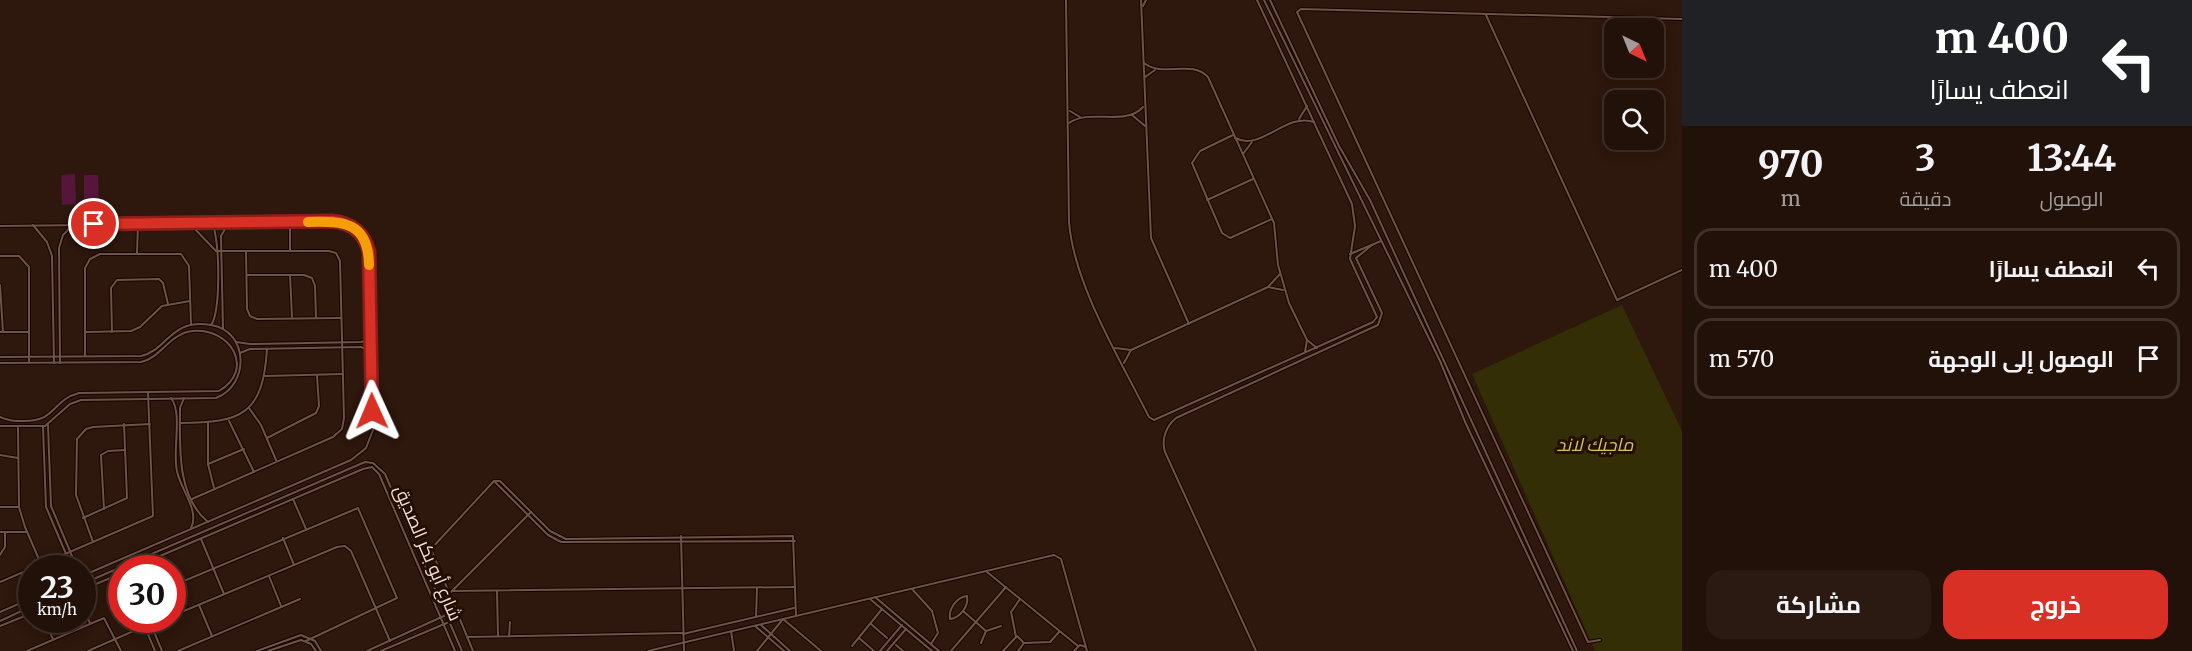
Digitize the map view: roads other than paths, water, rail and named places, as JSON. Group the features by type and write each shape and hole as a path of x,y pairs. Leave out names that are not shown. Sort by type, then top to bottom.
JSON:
{"street":[{"path":"1066,0 1069,222 1073,254 1115,348 1149,417 1154,420 1317,348 1373,322 1377,317 1351,262 1350,254 1355,226 1353,208 1257,0"},
{"path":"1141,0 1151,238 1189,324"},
{"path":"1143,6 1146,0"},
{"path":"1264,0 1449,381 1463,417 1573,651"},
{"path":"1270,0 1329,126 1366,191 1386,240 1482,439 1577,651"},
{"path":"1600,640 1588,642 1298,12 1301,9 1682,19"},
{"path":"1486,15 1617,300 1682,270"},
{"path":"1144,63 1158,69 1193,69 1206,74 1272,219 1284,291 1307,340 1317,348"},
{"path":"1144,78 1158,69"},
{"path":"1069,123 1080,117 1132,115 1144,106"},
{"path":"1272,219 1226,238 1193,168 1193,158 1200,151 1234,137 1244,141 1254,140 1297,121 1304,114 1307,106"},
{"path":"1069,109 1080,117"},
{"path":"1132,115 1146,128"},
{"path":"1297,121 1315,123"},
{"path":"1243,155 1254,140"},
{"path":"1207,200 1253,179"},
{"path":"1358,196 1359,192 1366,191"},
{"path":"1362,205 1367,205 1370,200"},
{"path":"290,222 290,251"},
{"path":"0,226 341,222 349,225 362,236 369,252 373,430 366,448 351,460 96,570"},
{"path":"190,223 216,251 329,251 336,253 340,261 344,417 342,429 333,437 192,499"},
{"path":"211,325 216,312 216,233 212,223"},
{"path":"223,329 222,232 230,223"},
{"path":"137,253 138,224"},
{"path":"33,225 47,242 52,256 54,363"},
{"path":"60,363 59,249 63,235 72,225"},
{"path":"1350,254 1382,241"},
{"path":"1256,651 1165,452 1164,438 1169,425 1176,418 1379,324 1382,313 1356,258 1372,245"},
{"path":"1352,247 1361,249"},
{"path":"246,251 247,309 250,316 257,319 341,318"},
{"path":"85,356 87,263 99,254 177,252 185,257 189,266 191,326"},
{"path":"0,256 19,256 29,267 29,363"},
{"path":"1115,348 1131,350 1189,324 1268,287 1280,274"},
{"path":"247,275 308,276 314,282 316,318"},
{"path":"290,275 292,318"},
{"path":"112,332 111,288 117,280 159,279 164,285 168,304"},
{"path":"0,285 1,332 29,332"},
{"path":"1268,287 1284,291"},
{"path":"85,332 136,330 157,309 168,304 190,301"},
{"path":"0,357 145,355 172,332 191,326 211,325 223,329 236,342 240,353 238,378 227,392 216,398 81,400 65,408 43,427 0,426"},
{"path":"0,363 145,361 172,339 190,332 213,332 225,338 233,349 237,365 235,374 219,391 79,393 63,401 41,420 11,421 0,417"},
{"path":"236,342 246,344 342,342 370,339"},
{"path":"1304,354 1307,340"},
{"path":"240,353 247,349 361,346 371,352"},
{"path":"180,423 228,420 249,408 260,393 265,376 267,349"},
{"path":"1123,364 1131,350"},
{"path":"265,376 343,374"},
{"path":"267,438 316,413 319,406 318,375"},
{"path":"43,427 44,499 65,554 154,514 148,393"},
{"path":"184,398 180,405 180,467 192,499 200,514 208,522"},
{"path":"171,399 176,409 177,472 194,516 191,529"},
{"path":"249,408 267,438 277,462"},
{"path":"1463,417 1470,414"},
{"path":"228,420 254,472"},
{"path":"208,423 208,464 215,489"},
{"path":"82,518 125,501 128,496 124,424"},
{"path":"93,542 82,518 75,488 77,439 93,427 150,424"},
{"path":"48,425 50,498 71,555"},
{"path":"18,428 19,507 37,555"},
{"path":"1475,442 1482,439"},
{"path":"208,464 244,448"},
{"path":"104,509 101,455 108,451 125,450"},
{"path":"0,455 18,458"},
{"path":"152,555 365,462 377,464 383,470 462,651"},
{"path":"164,555 363,469 373,468 377,464"},
{"name":"شارع أبو بكر الصديق","path":"373,468 390,499 455,651"},
{"path":"494,481 548,535 561,542 795,541"},
{"path":"473,651 431,547 494,481 500,481 550,531 566,538 792,535 795,541 796,616"},
{"path":"317,483 320,487"},
{"path":"390,499 395,497"},
{"path":"293,499 306,529"},
{"path":"266,505 268,510"},
{"path":"0,507 19,507"},
{"path":"186,580 354,507 361,510 397,596 396,600 306,641 293,641 268,651"},
{"path":"449,594 531,512"},
{"path":"208,530 210,535"},
{"path":"0,532 27,532"},
{"path":"0,555 5,547 5,532"},
{"path":"681,536 684,651"},
{"path":"283,538 294,565"},
{"path":"201,539 224,594"},
{"path":"409,543 414,540"},
{"path":"186,611 337,547 345,546 351,551 390,641"},
{"path":"169,547 171,552"},
{"path":"648,651 1058,556 1088,651"},
{"path":"418,562 423,560"},
{"path":"986,571 1078,646 1086,647"},
{"path":"0,582 18,574"},
{"path":"269,576 282,607"},
{"path":"452,591 795,587"},
{"path":"951,651 1006,587"},
{"path":"756,617 757,588"},
{"path":"912,589 934,615 938,633 931,644"},
{"path":"497,591 498,636"},
{"path":"967,596 968,602 962,611 950,619 949,613 954,604 967,596"},
{"path":"876,597 939,651"},
{"path":"178,651 300,599"},
{"path":"870,599 932,651"},
{"path":"1020,599 1011,612 1016,636 1024,643 1050,642 1059,631"},
{"path":"0,612 18,604"},
{"path":"199,605 212,637"},
{"path":"467,637 683,633 795,608"},
{"path":"852,646 882,609"},
{"path":"962,611 986,631"},
{"path":"18,612 1,620 2,626 18,619"},
{"path":"367,651 446,615"},
{"path":"96,622 106,619 121,651"},
{"path":"757,651 783,619"},
{"path":"783,619 820,651"},
{"path":"381,651 449,622"},
{"path":"509,636 510,622"},
{"path":"871,623 887,638"},
{"path":"760,625 790,651"},
{"path":"755,626 784,651"},
{"path":"880,651 902,626"},
{"path":"981,643 986,631 1001,626"},
{"path":"887,651 906,629"},
{"path":"731,631 734,651"},
{"path":"50,633 53,639"},
{"path":"27,651 67,633"},
{"path":"88,651 129,633"},
{"path":"148,633 156,651"},
{"path":"154,633 162,651"},
{"path":"407,633 409,638"},
{"path":"916,637 919,634"},
{"path":"257,651 296,636 310,638 321,651"},
{"path":"1003,651 1016,636"},
{"path":"859,638 874,651"},
{"path":"306,641 316,651"},
{"path":"1018,651 1024,643"},
{"path":"896,645 903,651"},
{"path":"1074,651 1078,646"}],"park label":[{"name":"ماجيك لاند","path":"1595,445"}]}
